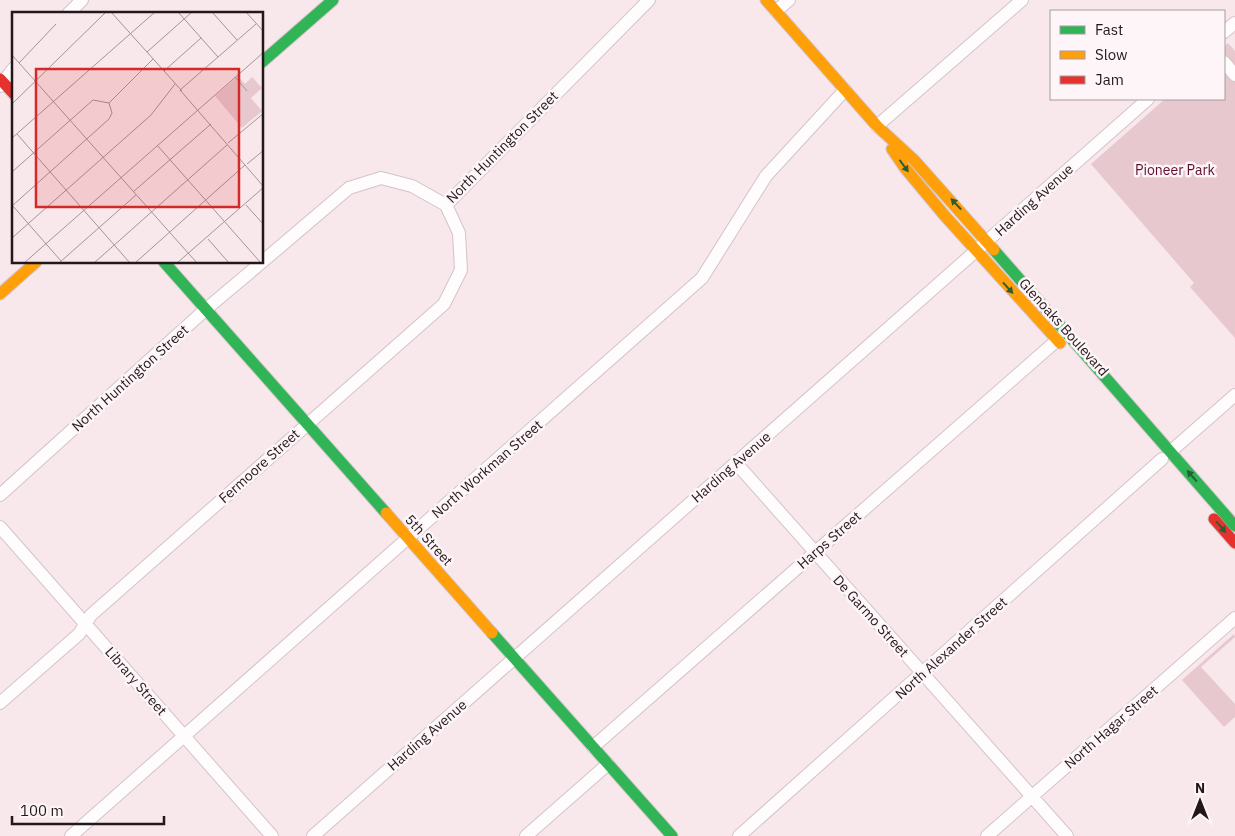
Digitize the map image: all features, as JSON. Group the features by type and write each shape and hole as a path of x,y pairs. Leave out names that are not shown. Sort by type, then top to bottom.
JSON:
{"main road":[{"path":"264,60 333,0"},
{"name":"Glenoaks Boulevard","path":"766,0 877,126 914,160 988,241 1061,336 1166,456 1235,543"},
{"path":"1,82 12,92"},
{"name":"Glenoaks Boulevard","path":"877,126 905,168 976,252 1061,336"},
{"path":"0,294 34,264"},
{"name":"5th Street","path":"166,264 672,836"},
{"name":"Glenoaks Boulevard","path":"1166,456 1235,526"}],"street":[{"path":"70,12 82,0"},
{"name":"North Huntington Street","path":"264,260 349,188 381,178 412,186 446,205 649,0"},
{"path":"776,11 789,0"},
{"path":"877,126 1022,0"},
{"path":"1225,31 1235,23"},
{"path":"1225,63 1235,75"},
{"path":"1,82 12,70"},
{"name":"North Workman Street","path":"71,836 702,278 766,176 845,90"},
{"name":"Harding Avenue","path":"313,836 1147,100"},
{"name":"Fermoore Street","path":"0,703 79,634 91,615 444,304 460,270 459,233 446,205"},
{"name":"North Huntington Street","path":"0,495 205,310 260,264"},
{"name":"Harps Street","path":"593,747 1061,336"},
{"name":"North Alexander Street","path":"739,836 1235,395"},
{"name":"De Garmo Street","path":"736,463 1067,836"},
{"name":"Library Street","path":"0,527 272,836"},
{"name":"North Hagar Street","path":"987,836 1235,618"},
{"path":"526,836 608,764"}],"green space":[{"name":"Pioneer Park","path":"1228,43 1235,51 1235,338 1190,287 1194,283 1091,164 1164,100 1225,100 1225,46"},
{"path":"1234,634 1235,637 1201,667 1235,704 1235,717 1224,727 1182,680"}],"traffic: fast":[{"path":"264,60 333,0"},
{"path":"994,250 1235,526"},
{"path":"166,264 386,513"},
{"path":"492,633 672,836"}],"traffic: slow":[{"path":"766,0 877,126 914,160 994,250"},
{"path":"892,149 905,168 945,216 1060,343"},
{"path":"0,294 34,264"},
{"path":"386,513 492,633"}],"traffic: jam":[{"path":"0,79 12,92"},
{"path":"1214,519 1235,543"}]}
